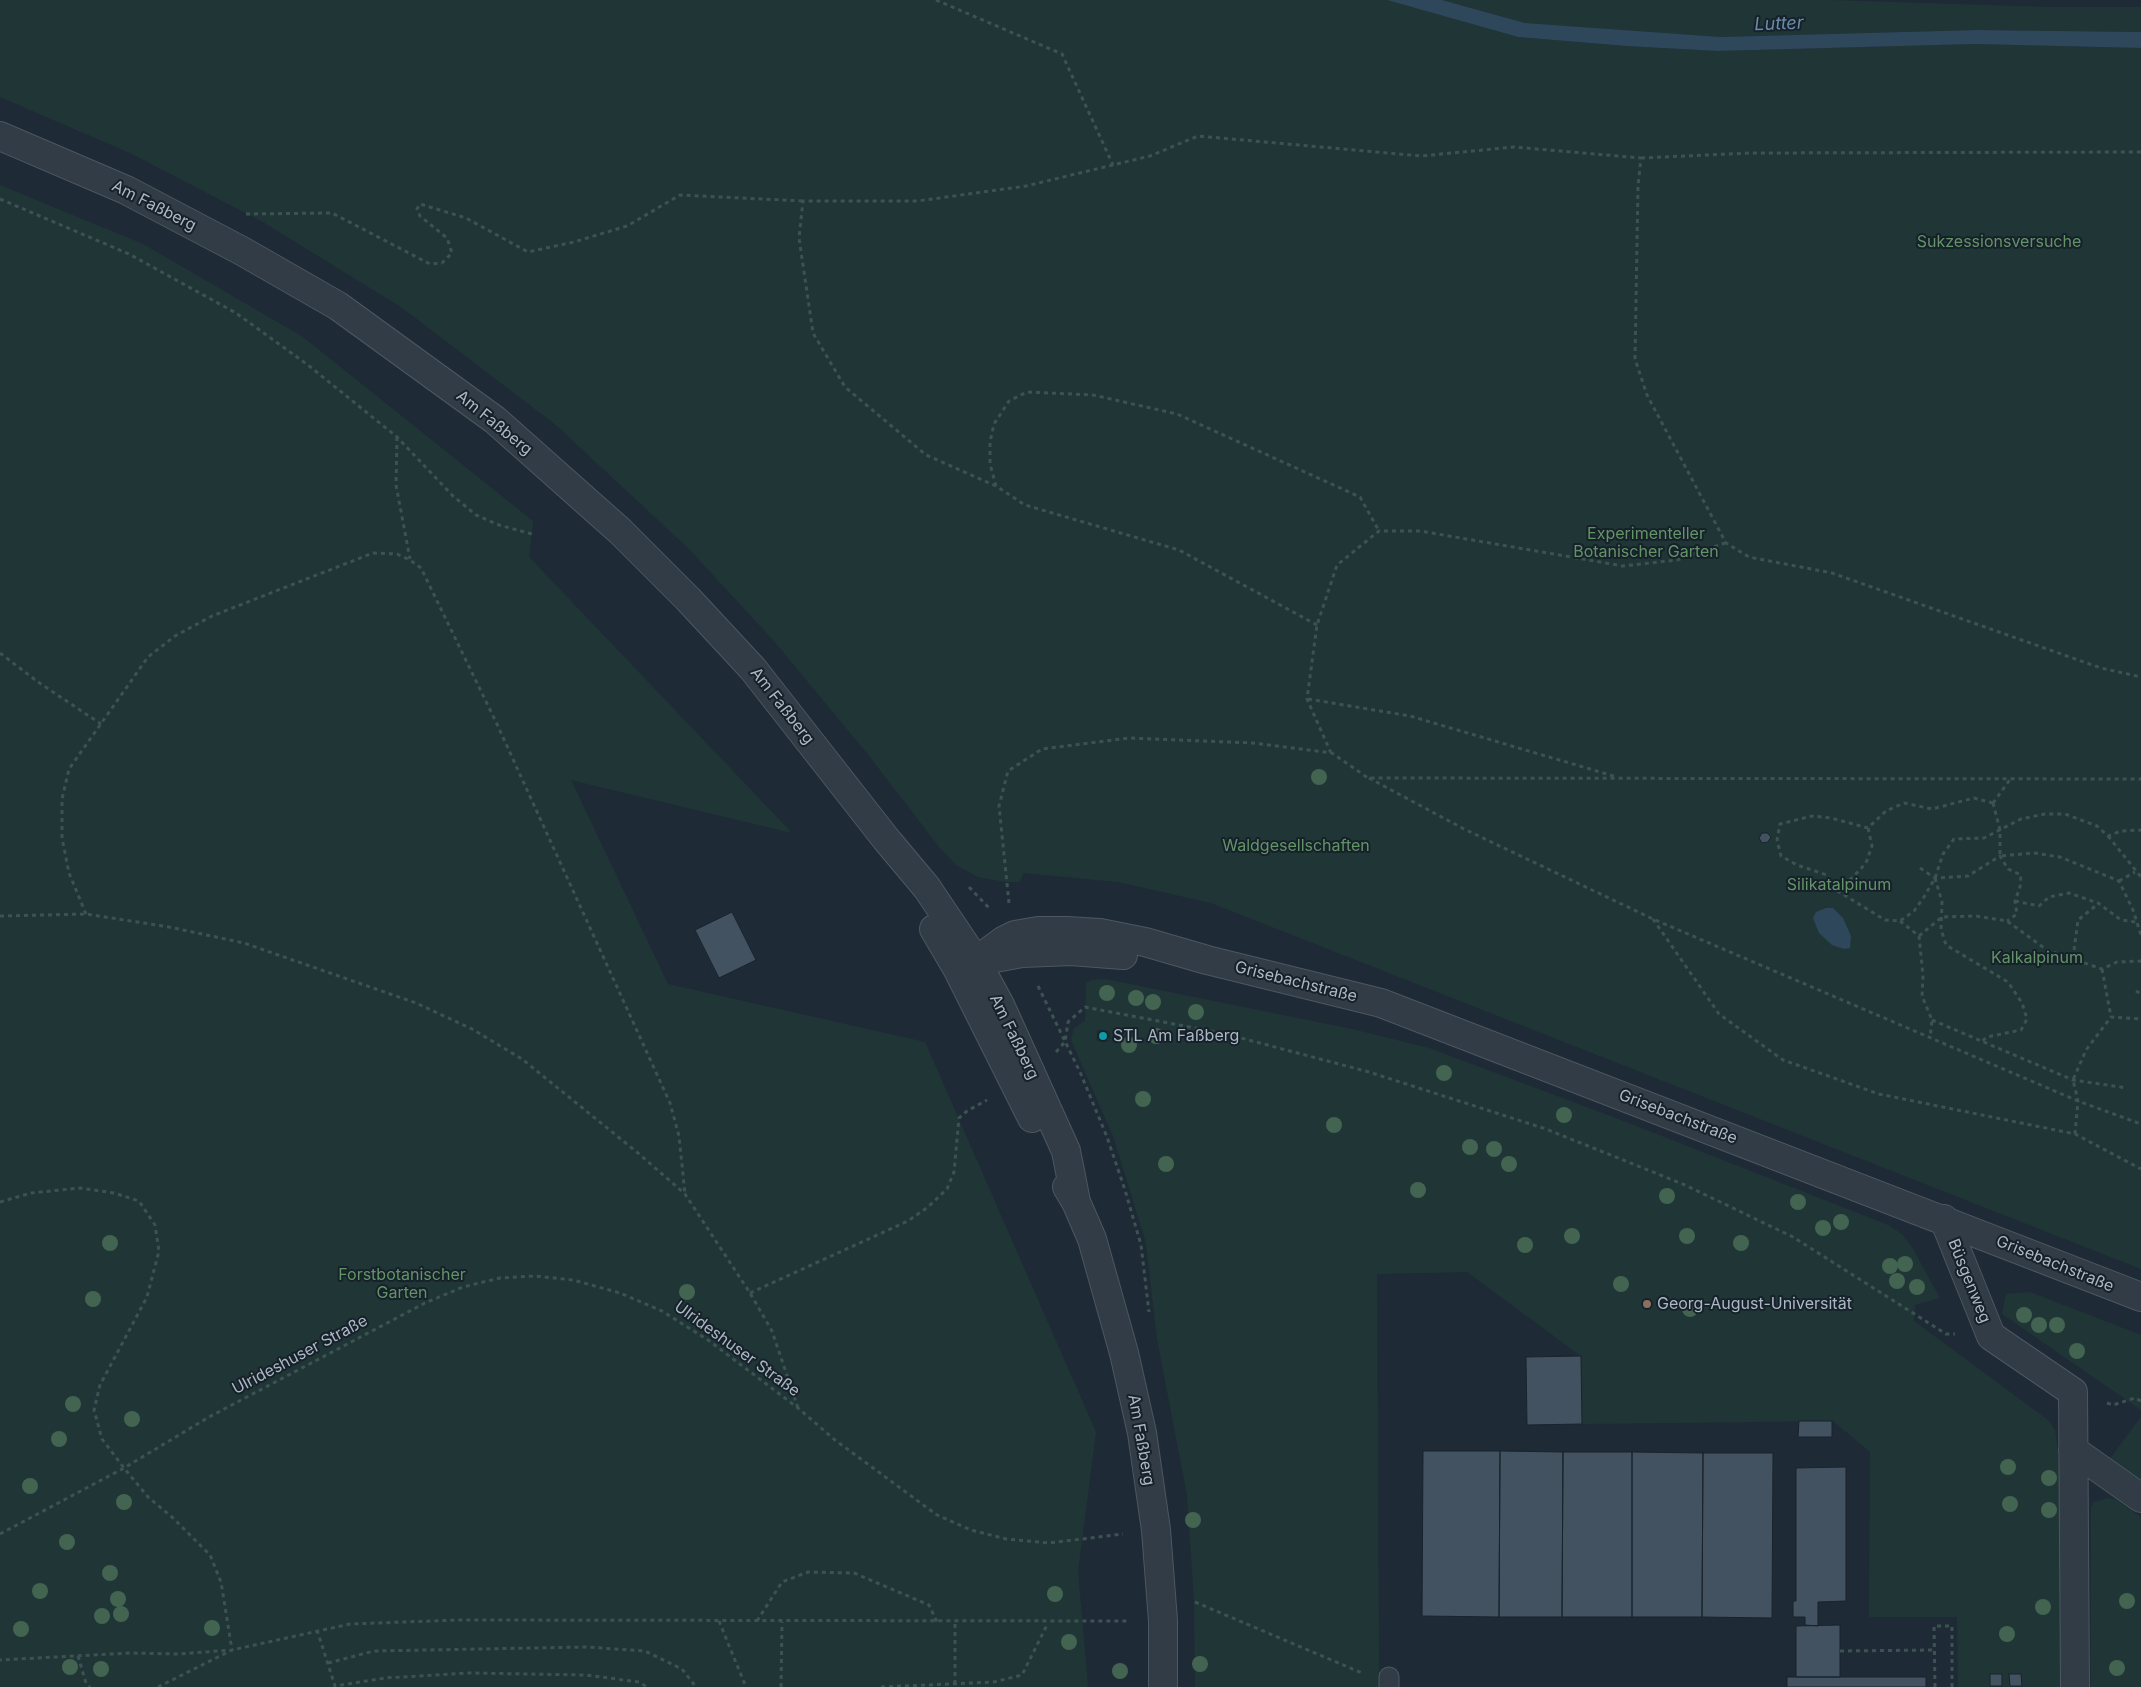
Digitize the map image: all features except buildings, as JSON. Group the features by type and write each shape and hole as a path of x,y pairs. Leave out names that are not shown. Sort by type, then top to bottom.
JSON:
{"street":[{"name":"Am Faßberg","path":"0,136 126,190 242,251 338,306 495,420 620,531 688,599 753,670 886,839 915,897 967,966 1052,1160 1076,1202 1092,1239 1124,1352 1142,1433 1156,1530 1163,1620 1163,1687"},
{"name":"Grisebachstraße","path":"967,966 1003,940 1015,935 1038,931 1100,933 1145,942 1207,960 1382,1003 1944,1219 2141,1298"},
{"name":"Grisebachstraße","path":"967,966 1022,953 1071,950 1138,957 1207,960"},
{"name":"Büsgenweg","path":"1944,1219 1991,1336 2073,1392 2075,1687"},
{"path":"2073,1450 2141,1498"}],"path":[{"path":"936,0 1062,54 1113,166"},
{"path":"238,214 332,212 430,264 442,263 452,252 447,238 420,216 417,209 420,204 466,218 528,252 574,242 627,226 680,195 803,201 918,201 1026,186 1113,166 1150,156 1198,136 1422,156 1514,147 1641,158 1750,152 2141,152"},
{"path":"1641,158 1638,186 1635,359 1647,395 1726,543 1749,557 1832,573 2101,668 2141,677"},
{"path":"0,199 129,254 236,313 308,365 397,437 454,496 476,515 500,525 532,534"},
{"path":"803,201 799,238 813,333 845,387 926,455 996,486 1026,505 1179,550 1317,625"},
{"path":"996,486 990,464 990,442 994,424 1009,401 1027,392 1093,395 1177,414 1360,497 1379,531"},
{"path":"397,437 396,485 410,560"},
{"path":"1332,754 1308,699 1317,625 1337,565 1379,531 1420,531 1623,566 1677,560 1726,543"},
{"path":"86,914 69,873 62,838 62,798 69,769 148,656 175,636 212,616 373,553 397,554 410,560 421,568 496,722 670,1103 679,1136 685,1194"},
{"path":"0,653 38,682 101,724"},
{"path":"1308,699 1410,716 1621,778"},
{"path":"1015,935 1005,882 999,806 1008,772 1042,749 1129,738 1253,743 1332,754 1368,778 1464,829 1653,919 2078,1101 2141,1124"},
{"path":"1368,778 2141,779"},
{"path":"1993,803 2012,778"},
{"path":"1868,828 1886,811 1904,803 1932,809 1974,798 1993,803"},
{"path":"1993,803 2000,830 2000,856 2008,869 2020,874 2020,887 2015,901 2016,914 2007,920"},
{"path":"1900,921 1914,911 1935,878 1943,854 1954,838 1984,838 2021,819 2045,814 2065,814 2097,826 2108,836 2141,877"},
{"path":"1868,828 1831,818 1812,816 1780,824 1777,840 1781,856 1797,865 1827,875 1836,890 1885,920 1900,921 1918,936 1924,976 1922,996 1932,1020 1930,1038"},
{"path":"1836,890 1853,877 1866,863 1872,846 1868,828"},
{"path":"2108,836 2121,831 2141,830"},
{"path":"1920,868 1935,878 1968,876 2000,856 2012,857 2034,853 2060,857 2119,882 2133,910 2141,935"},
{"path":"2119,882 2136,872"},
{"path":"1935,878 1942,902 1941,929 1946,945 2008,982 2022,1003 2027,1019 2021,1030 1987,1037 1981,1042"},
{"path":"2015,901 2039,906 2049,897 2069,894 2098,904 2121,920 2136,922"},
{"path":"2073,958 2078,920 2098,904"},
{"path":"0,916 86,914 160,926 244,943 416,1003 472,1029 522,1058 685,1194 772,1331 798,1408"},
{"path":"1918,936 1942,917 1976,916 2007,920 2046,950 2102,969 2117,962 2141,960"},
{"path":"1653,919 1719,1014 1783,1060 1879,1094 2075,1134 2141,1169"},
{"path":"2075,1134 2078,1101 2072,1085 2073,1080 2086,1050 2111,1017 2102,969"},
{"path":"2136,991 2141,994"},
{"path":"1085,1007 1235,1036 1369,1072 1546,1128 1685,1185 1793,1237 1946,1334 1991,1336"},
{"path":"2111,1017 2141,1018"},
{"path":"1932,1020 2073,1080 2127,1088"},
{"path":"750,1294 908,1221 928,1207 947,1188 954,1172 959,1118 967,1111"},
{"path":"0,1202 31,1193 80,1188 114,1192 139,1201 155,1225 159,1251 147,1297 100,1385 94,1410 102,1439 124,1468 148,1497 173,1518 210,1556 221,1582 232,1650"},
{"name":"Ulrideshuser Straße","path":"0,1534 124,1468 210,1417 425,1303 463,1287 500,1278 535,1276 573,1280 620,1293 662,1311 708,1340 798,1408 835,1440 937,1515 971,1530 1006,1539 1049,1543 1156,1530"},
{"path":"757,1621 782,1582 808,1572 854,1573 929,1605 937,1622"},
{"path":"1188,1599 1362,1673"},
{"path":"0,1660 130,1653 178,1654 232,1650 350,1624 458,1620 658,1620 719,1622 1135,1621"},
{"path":"719,1622 746,1687"},
{"path":"781,1687 782,1622"},
{"path":"955,1684 956,1622"},
{"path":"881,1687 994,1682 1022,1675 1048,1622"},
{"path":"1935,1687 1934,1626 1952,1626 1952,1687"},
{"path":"317,1630 335,1686 385,1678 469,1674 586,1675 639,1682 647,1687"},
{"path":"328,1663 374,1651 576,1647 626,1649 645,1651 682,1668 696,1687"},
{"path":"158,1687 232,1650"},
{"path":"1840,1651 1934,1650"},
{"path":"78,1656 86,1683 90,1687"},
{"path":"994,1682 994,1687"}],"green space":[{"name":"Experimenteller Botanischer Garten","path":"0,0 1387,0 1518,37 1626,46 1717,51 1975,44 2141,48 2141,1269 1211,903 1118,882 1023,873 1020,882 1005,882 978,877 956,865 940,848 866,752 774,641 689,549 556,425 401,307 263,222 130,153 0,97"},
{"path":"1442,0 1828,0 2051,7 2141,7 2141,32 1976,30 1721,37 1525,23"},
{"name":"Forstbotanischer Garten","path":"0,185 143,244 303,337 533,521 529,557 792,833 571,780 668,984 925,1042 1096,1432 1078,1571 1088,1687 0,1687"},
{"path":"1105,979 1352,1029 1429,1048 1621,1120 1888,1225 1902,1234 1912,1247 1940,1298 1915,1305 1914,1321 2048,1420 2055,1430 2059,1459 2060,1687 1958,1687 1957,1617 1869,1617 1870,1452 1833,1421 1582,1424 1581,1356 1467,1272 1377,1274 1379,1687 1195,1687 1194,1599 1187,1495 1157,1339 1146,1243 1113,1136 1071,1040 1074,1028 1085,1021 1086,983 1092,980"},
{"path":"2030,1292 2141,1335 2141,1410 2002,1314 2006,1294"},
{"path":"2141,1417 2141,1483 2109,1460"},
{"path":"2109,1498 2116,1500 2141,1517 2141,1687 2091,1687 2091,1508 2094,1502"}],"water":[{"path":"1387,0 1442,0 1525,23 1721,37 1976,30 2141,32 2141,48 1975,44 1717,51 1626,46 1518,37"},
{"path":"1826,908 1833,908 1843,918 1851,936 1850,948 1844,949 1832,945 1819,933 1813,918 1816,912"}],"place":[{"name":"STL Am Faßberg","path":"1103,1036"},
{"name":"Georg-August-Universität","path":"1647,1304"}],"water label":[{"name":"Lutter","path":"1779,24"}],"park label":[{"name":"Sukzessionsversuche","path":"1999,242"},
{"name":"Waldgesellschaften","path":"1296,846"},
{"name":"Silikatalpinum","path":"1839,885"},
{"name":"Kalkalpinum","path":"2037,958"}]}
